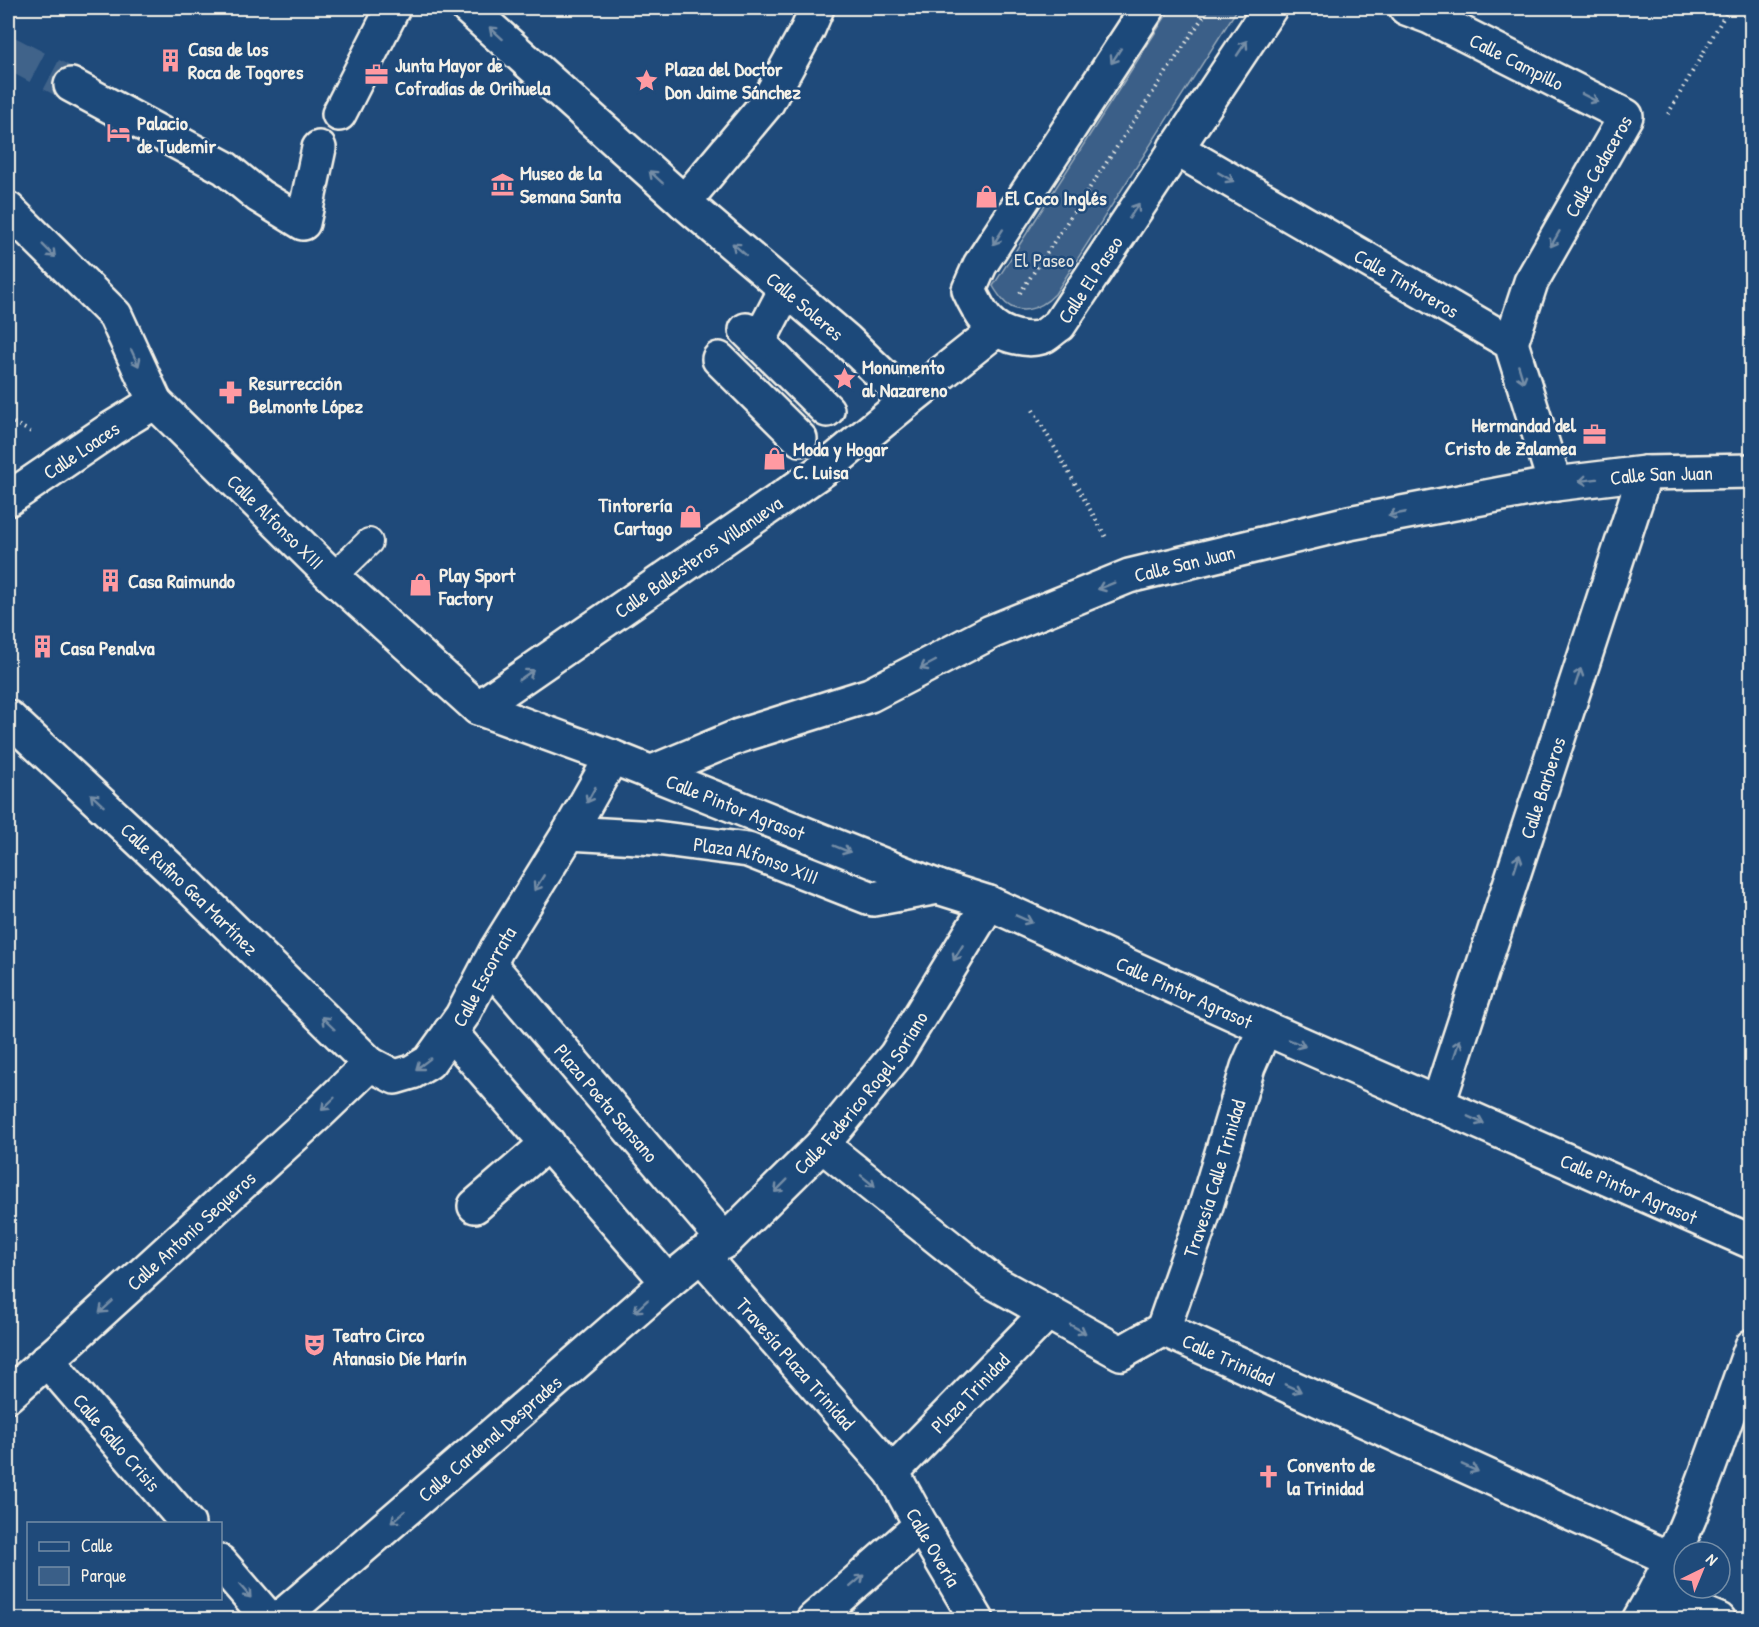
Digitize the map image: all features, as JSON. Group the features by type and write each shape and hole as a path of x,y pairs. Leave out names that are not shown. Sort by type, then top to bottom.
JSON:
{"street":[{"path":"339,114 393,8"},
{"path":"468,8 692,208 767,103 808,29 817,8"},
{"path":"996,330 982,315 969,290 980,265 1148,8"},
{"name":"Calle El Paseo","path":"996,330 1027,340 1043,337 1059,325 1270,8"},
{"name":"Calle Campillo","path":"1406,8 1430,17 1626,116"},
{"path":"71,85 225,168 260,195 303,223 319,148"},
{"name":"Calle Cedaceros","path":"1511,343 1531,282 1626,116"},
{"name":"Calle Tintoreros","path":"1175,148 1511,343"},
{"name":"Calle Soleres","path":"692,208 846,340 908,399"},
{"name":"Calle Alfonso XIII","path":"8,209 115,315 155,402 333,577 478,708 612,757"},
{"path":"786,289 752,336 826,410"},
{"name":"Calle Ballesteros Villanueva","path":"478,708 827,467 908,399 996,330"},
{"path":"1511,343 1555,484"},
{"path":"719,359 800,439"},
{"name":"Calle Loaces","path":"8,499 155,402"},
{"name":"Calle San Juan","path":"650,773 739,736 870,695 992,632 1128,576 1349,523 1555,484 1645,473 1752,471"},
{"name":"Calle Barberos","path":"1438,1104 1645,473"},
{"name":"Calle Rufino Gea Martínez","path":"8,717 190,887 370,1064"},
{"name":"Calle Pintor Agrasot","path":"612,757 938,887 989,903 1264,1028 1752,1242"},
{"name":"Calle Escorrata","path":"370,1064 395,1077 412,1072 429,1062 462,1016 489,964 569,833 612,757"},
{"name":"Plaza Alfonso XIII","path":"569,833 656,838 748,850 873,899 938,887"},
{"name":"Calle Federico Rogel Soriano","path":"713,1248 822,1145 896,1055 989,903"},
{"name":"Plaza Poeta Sansano","path":"489,964 713,1248"},
{"name":"Travesía Calle Trinidad","path":"1163,1329 1205,1209 1248,1067 1264,1028"},
{"path":"450,1032 668,1282"},
{"name":"Calle Antonio Sequeros","path":"8,1395 370,1064"},
{"path":"475,1206 548,1143"},
{"name":"Calle Trinidad","path":"822,1145 993,1282 1121,1353 1163,1329 1671,1559"},
{"name":"Calle Cardenal Desprades","path":"278,1620 668,1282 713,1248"},
{"name":"Travesía Plaza Trinidad","path":"713,1248 892,1473"},
{"name":"Plaza Trinidad","path":"892,1473 1048,1312"},
{"path":"1719,1620 1647,1606 1671,1559 1703,1485 1752,1346"},
{"name":"Calle Gallo Crisis","path":"47,1360 186,1522"},
{"name":"Calle Overía","path":"892,1473 977,1620"},
{"path":"813,1620 921,1525"},
{"path":"222,1564 270,1620"}],"lane":[{"path":"333,577 369,542"}],"path":[{"path":"1017,297 1209,8"},
{"name":"Calle Cedaceros","path":"1626,116 1636,101 1667,115 1729,8"},
{"path":"1041,245 1057,255"},
{"path":"1033,410 1128,576"},
{"path":"8,420 33,432"}],"green space":[{"name":"El Paseo","path":"1171,8 1238,8 1055,294 1035,308 1021,310 1014,308 1001,298 993,286"}],"tunnel":[{"path":"8,52 71,85"}],"place":[{"name":"Casa de los Roca de Togores","path":"170,60"},
{"name":"Junta Mayor de Cofradías de Orihuela","path":"377,75"},
{"name":"Plaza del Doctor Don Jaime Sánchez","path":"647,80"},
{"name":"Palacio de Tudemir","path":"119,133"},
{"name":"Museo de la Semana Santa","path":"502,184"},
{"name":"El Coco Inglés","path":"987,197"},
{"name":"Monumento al Nazareno","path":"844,378"},
{"name":"Resurrección Belmonte López","path":"231,393"},
{"name":"Hermandad del Cristo de Zalamea","path":"1594,435"},
{"name":"Moda y Hogar C. Luisa","path":"775,459"},
{"name":"Tintorería Cartago","path":"690,516"},
{"name":"Casa Raimundo","path":"110,580"},
{"name":"Play Sport Factory","path":"421,585"},
{"name":"Casa Penalva","path":"42,647"},
{"name":"Teatro Circo Atanasio Díe Marín","path":"315,1345"},
{"name":"Convento de la Trinidad","path":"1269,1476"}]}
